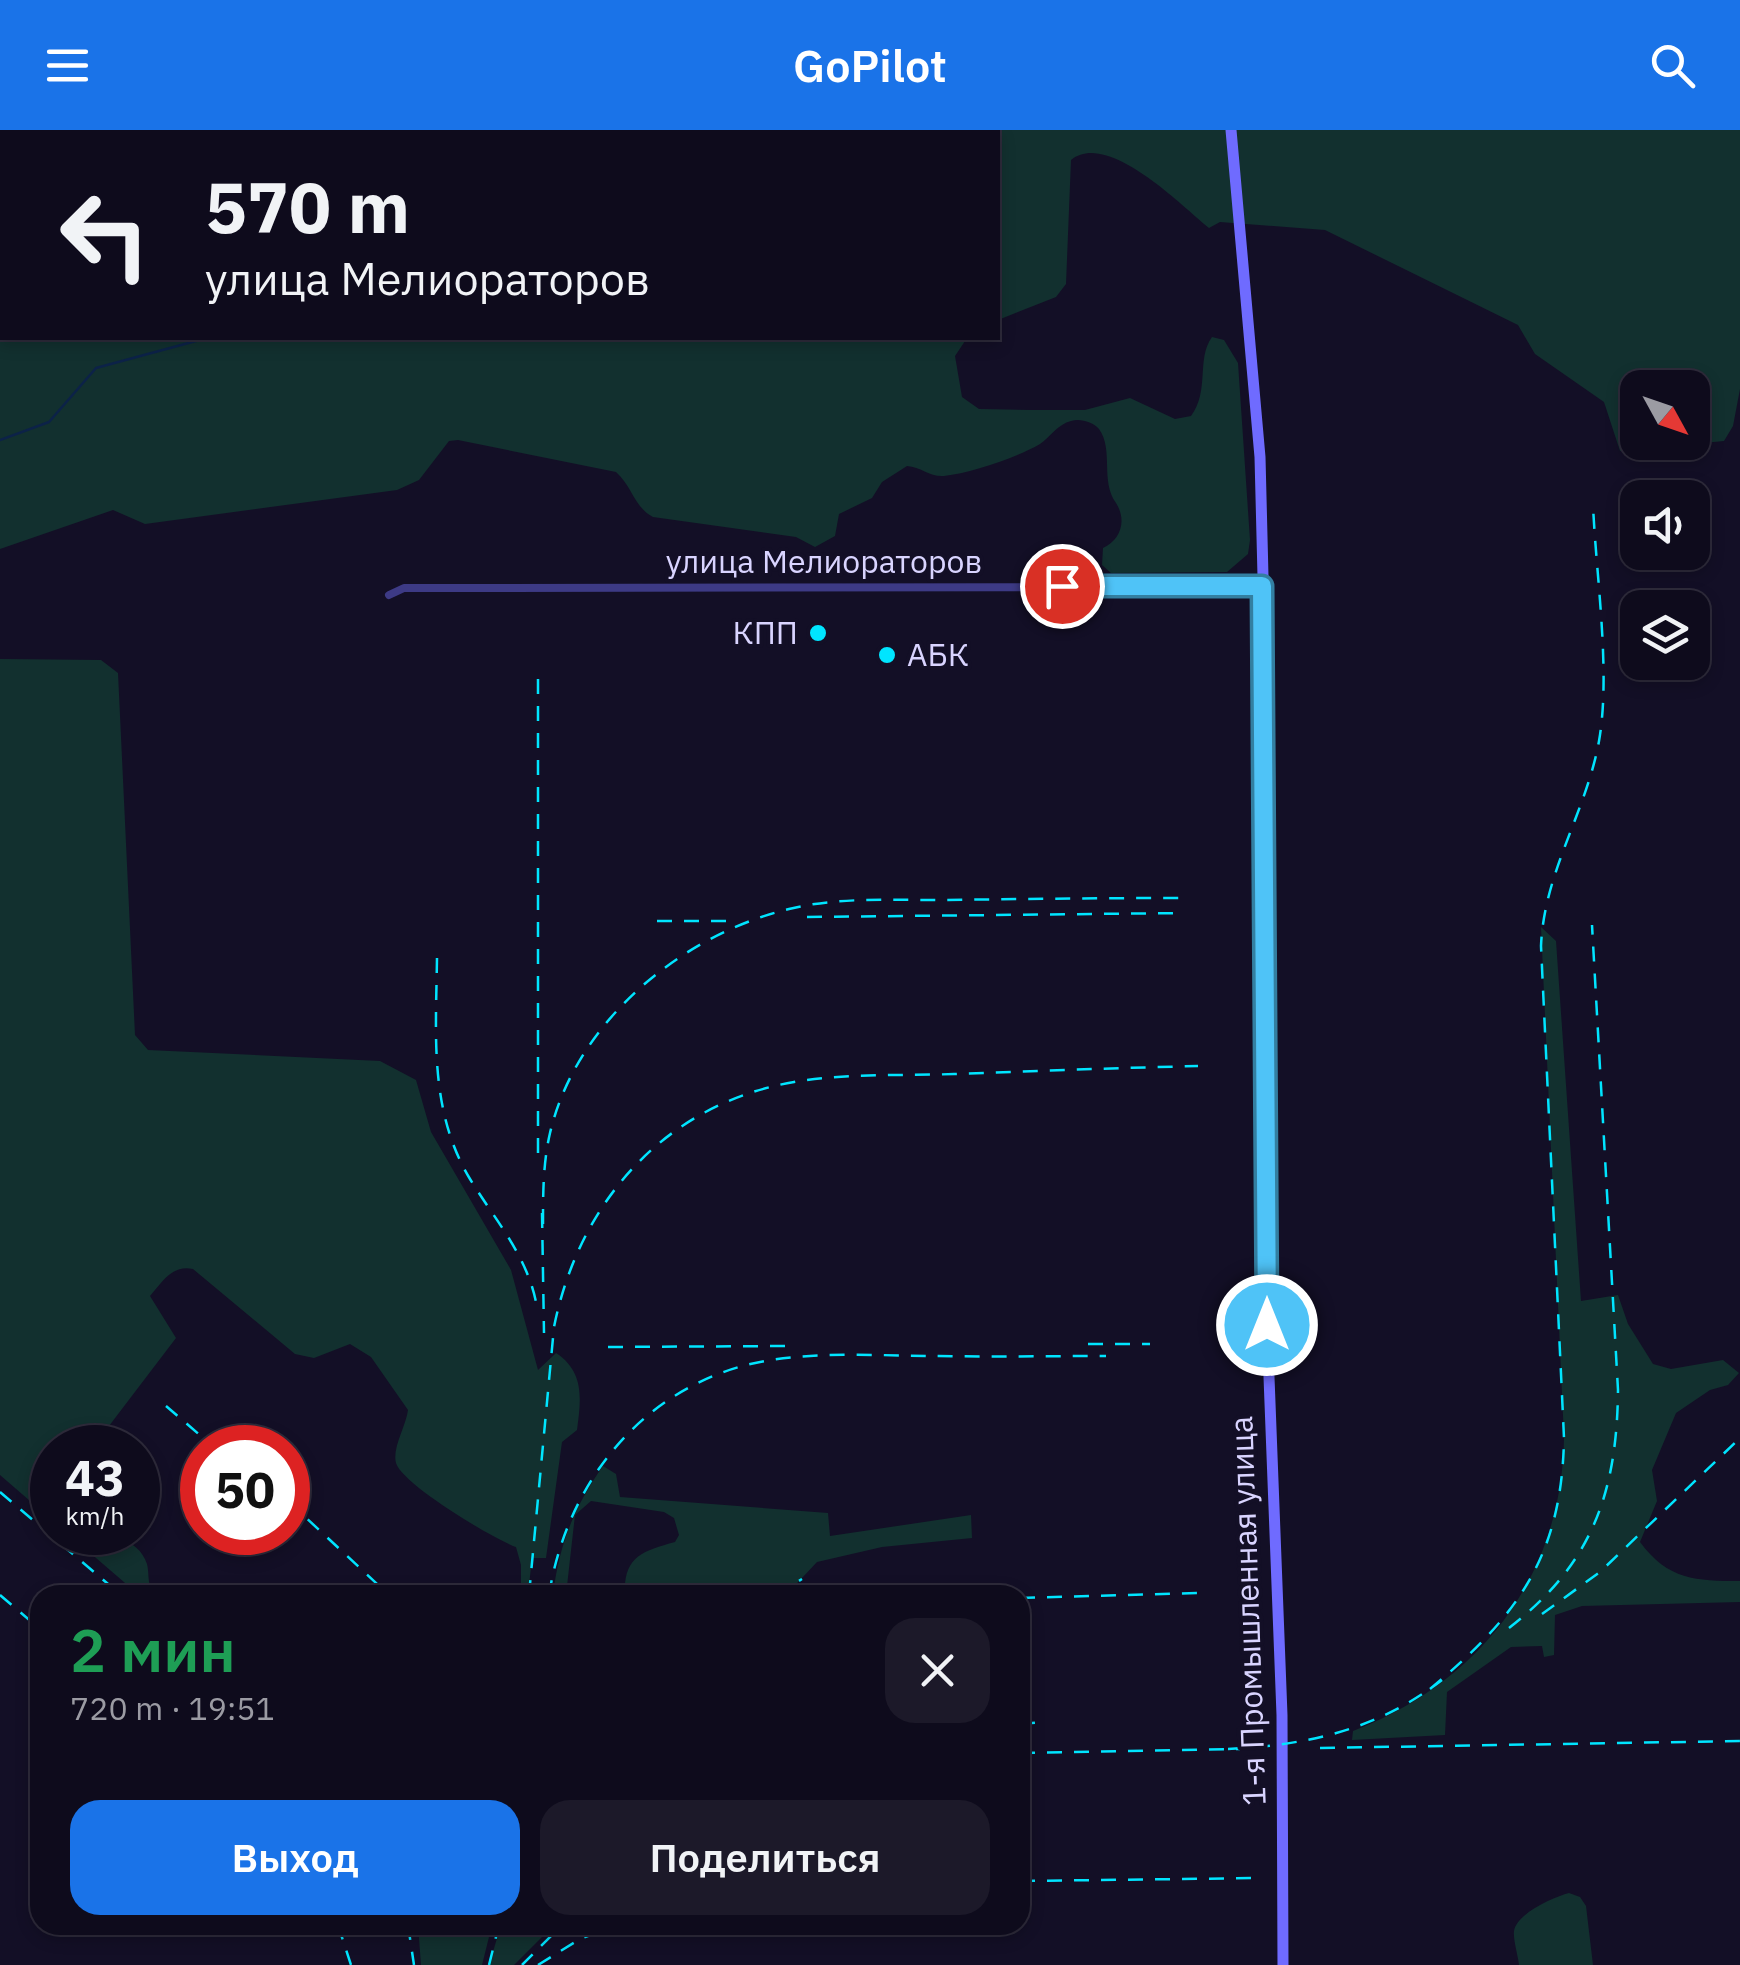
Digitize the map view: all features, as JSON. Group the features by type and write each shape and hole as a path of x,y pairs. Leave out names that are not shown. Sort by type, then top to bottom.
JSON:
{"main road":[{"name":"1-я Промышленная улица","path":"1231,130 1260,457 1267,1344 1282,1715 1282,1965"}],"street":[{"name":"улица Мелиораторов","path":"388,595 404,588 1262,586"}],"green space":[{"path":"1000,130 1740,130 1740,389 1733,426 1724,441 1710,442 1710,370 1620,370 1620,451 1604,402 1535,354 1518,325 1325,230 1220,222 1209,228 1143,174 1104,155 1086,153 1071,160 1066,284 1056,297 1000,319"},
{"path":"1212,337 1224,340 1238,363 1250,540 1248,554 1227,572 1111,573 1102,565 1103,548 1118,535 1121,516 1109,485 1106,446 1099,429 1078,420 1062,425 1030,449 980,468 939,476 907,466 882,482 872,498 839,514 835,536 815,547 796,537 653,517 641,508 616,472 458,440 449,441 419,480 397,490 145,524 113,510 0,549 0,340 966,340 955,356 962,397 979,409 1085,410 1130,398 1175,419 1191,416 1197,406 1205,355"},
{"path":"0,659 101,660 118,673 135,1035 148,1050 380,1061 416,1080 431,1132 511,1270 538,1370 556,1353 565,1361 579,1387 579,1408 577,1430 562,1442 546,1558 532,1558 529,1585 521,1585 516,1547 450,1510 414,1484 396,1463 408,1410 371,1357 350,1344 314,1358 295,1354 193,1269 180,1269 150,1296 176,1338 110,1425 30,1425 30,1501 0,1475"},
{"path":"1541,927 1556,941 1581,1301 1618,1295 1628,1324 1653,1364 1671,1369 1723,1360 1739,1373 1728,1385 1710,1390 1676,1413 1652,1470 1657,1501 1640,1542 1661,1564 1684,1576 1740,1581 1740,1602 1582,1606 1555,1615 1554,1655 1544,1657 1542,1646 1511,1647 1447,1692 1445,1735 1352,1740 1353,1731 1399,1710 1440,1684 1475,1653 1506,1617 1530,1578 1548,1535 1560,1488 1564,1438"},
{"path":"603,1466 616,1474 620,1497 828,1513 830,1536 971,1515 972,1538 882,1547 817,1562 795,1585 625,1585 627,1572 637,1558 675,1542 679,1535 674,1518 664,1512 591,1501 575,1515 567,1585 555,1585 569,1527 584,1496"},
{"path":"93,1555 143,1555 151,1585 127,1585"},
{"path":"1569,1893 1580,1897 1586,1906 1593,1965 1519,1965 1514,1935 1517,1924 1537,1907"},
{"path":"419,1935 490,1935 482,1965 421,1965"},
{"path":"498,1935 544,1935 514,1965 489,1965"}],"waterway":[{"path":"0,440 49,422 96,368 200,340"}],"railway":[{"path":"1430,1689 1488,1636 1511,1609 1544,1550 1561,1480 1564,1438 1541,946 1557,868 1585,793 1599,741 1604,685 1593,505"},
{"path":"538,675 538,1153"},
{"path":"543,1224 550,1133 563,1093 583,1055 639,989 710,939 789,909 845,901 1185,898"},
{"path":"807,917 1185,913"},
{"path":"657,921 736,921"},
{"path":"1509,1628 1537,1604 1580,1552 1605,1494 1612,1462 1618,1390 1592,925"},
{"path":"437,958 438,1072 447,1127 470,1179 525,1268 536,1302"},
{"path":"530,1585 554,1327 566,1281 607,1200 635,1166 668,1136 706,1112 748,1094 814,1079 1198,1066"},
{"path":"542,1213 544,1333"},
{"path":"1088,1344 1150,1344"},
{"path":"608,1347 788,1346"},
{"path":"551,1585 574,1513 594,1476 620,1443 650,1414 684,1390 723,1372 765,1361 830,1355 1106,1356"},
{"path":"166,1406 188,1425"},
{"path":"1542,1614 1600,1572 1740,1438"},
{"path":"0,1492 109,1585"},
{"path":"310,1521 378,1585"},
{"path":"792,1585 802,1579"},
{"path":"1030,1598 1199,1593"},
{"path":"0,1595 30,1620"},
{"path":"1228,1749 1286,1744 1341,1732 1392,1711 1442,1680"},
{"path":"1030,1723 1046,1722"},
{"path":"1320,1748 1740,1741"},
{"path":"1030,1753 1240,1749"},
{"path":"1030,1881 1261,1878"},
{"path":"341,1935 351,1965"},
{"path":"410,1935 414,1965"},
{"path":"489,1965 496,1935"},
{"path":"522,1965 552,1935"},
{"path":"538,1965 591,1935"}],"place":[{"name":"КПП","path":"818,633"},
{"name":"АБК","path":"887,655"}],"route":[{"path":"1062,586 1262,586 1266,696 1267,1325"}]}
